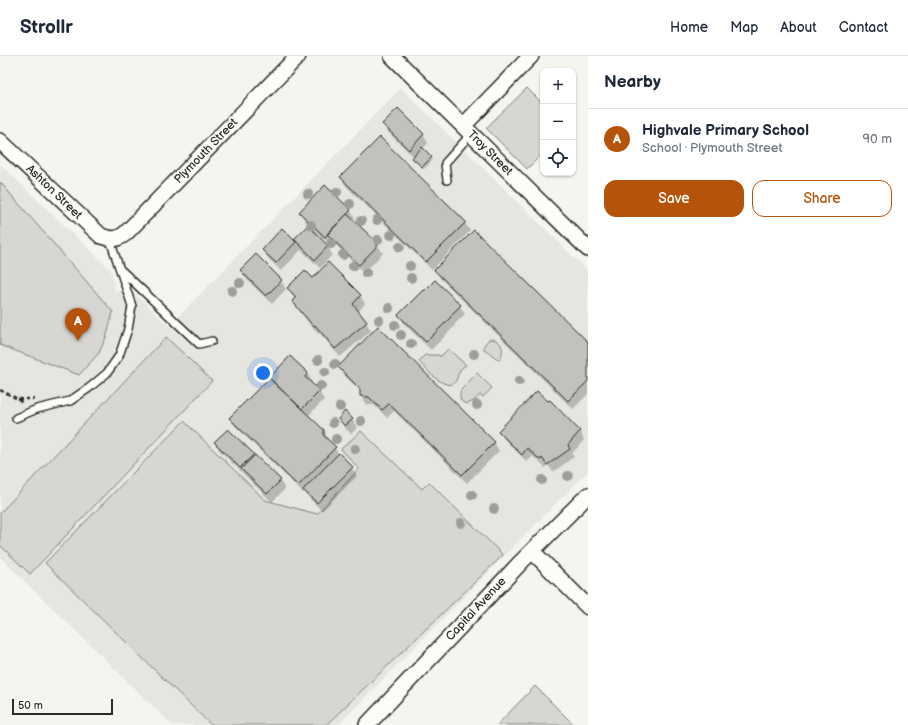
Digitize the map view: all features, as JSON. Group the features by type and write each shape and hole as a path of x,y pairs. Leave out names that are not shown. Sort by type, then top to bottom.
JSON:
{"street":[{"name":"Plymouth Street","path":"110,240 120,238 126,233 298,56"},
{"name":"Troy Street","path":"392,56 467,130 586,243"},
{"path":"467,130 530,56"},
{"name":"Ashton Street","path":"0,141 93,229 101,236 110,240"},
{"name":"Capital Avenue","path":"367,725 532,551 588,495"},
{"path":"532,551 588,607"}],"lane":[{"path":"447,180 445,163 467,130"},
{"path":"16,418 31,411 70,401 89,388 107,372 118,356 128,329 132,306 110,240"},
{"path":"120,268 199,344 212,341"}],"path":[{"path":"0,390 18,399 31,411"},
{"path":"18,399 40,399"}],"shaded area":[{"path":"401,88 588,271 588,471 338,725 172,725 0,557 0,164 111,270 115,291 129,288 169,326"},
{"path":"527,88 540,101 540,156 527,169 486,128"},
{"path":"0,182 113,312 107,335 99,353 79,375 0,345"},
{"path":"166,337 212,381 30,574 0,545 0,513"},
{"path":"489,339 497,341 502,346 502,352 499,360 484,349 484,345"},
{"path":"448,349 466,365 458,373 455,382 450,385 445,384 435,378 419,361 425,355 441,356"},
{"path":"477,373 492,388 483,397 480,395 472,402 466,404 462,402 460,398 460,392"},
{"path":"184,421 265,500 317,514 359,469 341,449 361,431 422,489 429,482 503,555 326,725 211,725 45,563"},
{"path":"535,686 574,725 497,725"}],"building":[{"path":"398,108 424,134 409,150 382,124"},
{"path":"380,137 466,222 426,262 340,177"},
{"path":"422,147 432,157 422,167 412,158"},
{"path":"325,185 351,210 325,237 299,212"},
{"path":"347,214 379,244 359,265 327,234"},
{"path":"308,225 328,246 315,260 294,239"},
{"path":"282,228 296,242 276,263 262,250"},
{"path":"474,230 588,342 588,381 568,401 434,270"},
{"path":"256,254 282,280 266,296 240,270"},
{"path":"328,262 361,295 353,304 367,322 335,349 292,301 296,297 287,288 305,270 313,278"},
{"path":"435,280 461,305 426,342 398,315"},
{"path":"378,326 495,442 462,475 389,404 382,410 369,397 360,396 360,389 338,367"},
{"path":"290,356 308,373 305,377 320,391 302,409 269,378"},
{"path":"269,378 324,430 324,436 336,447 298,486 229,418"},
{"path":"537,391 548,401 550,400 580,431 568,445 570,449 547,465 542,458 540,460 527,448 522,455 498,431"},
{"path":"345,411 353,419 345,426 338,419"},
{"path":"228,429 254,454 240,468 214,442"},
{"path":"339,453 353,467 317,503 303,490"},
{"path":"255,455 281,480 267,494 241,469"}],"place":[{"name":"Highvale Primary School","path":"78,341"}]}
